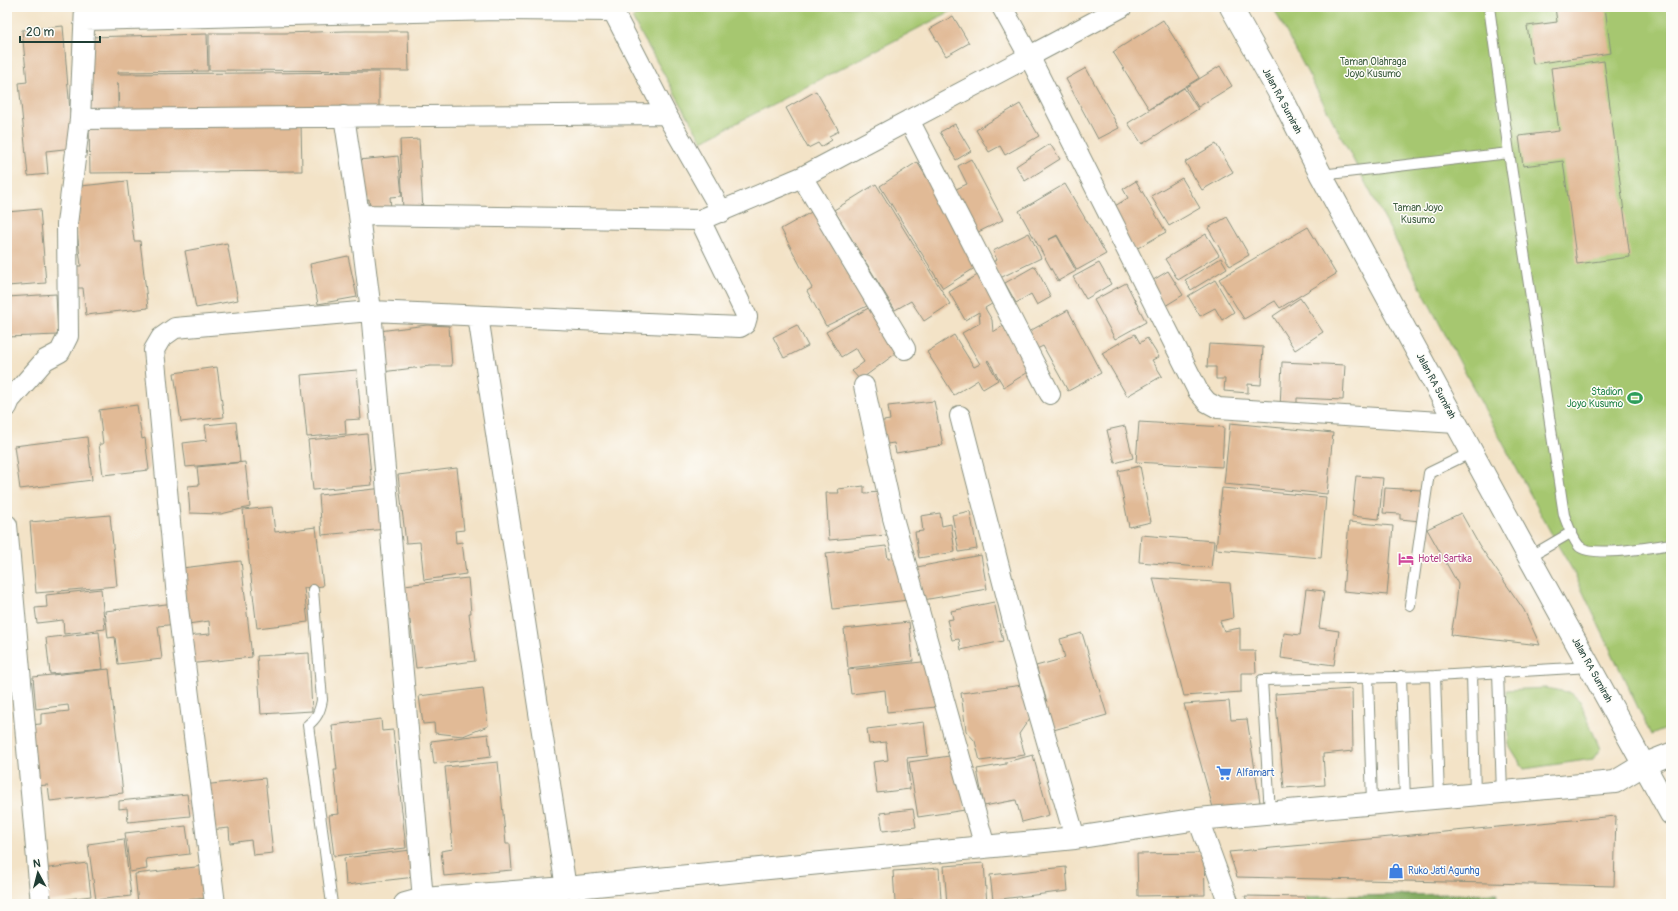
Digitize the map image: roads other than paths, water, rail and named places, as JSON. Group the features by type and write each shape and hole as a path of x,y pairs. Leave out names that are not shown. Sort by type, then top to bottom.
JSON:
{"street":[{"path":"1002,7 1029,56 1198,391 1207,402 1218,408 1456,424"},
{"path":"359,215 700,220 802,177 1122,7"},
{"name":"Jalan RA Sumirah","path":"1231,7 1282,98 1321,175 1528,557 1643,765 1666,792 1671,814"},
{"path":"7,407 10,400 45,360 60,352 68,336 67,224 80,119 85,13 612,9 666,114 722,212"},
{"path":"80,119 666,114"},
{"path":"344,116 359,215 371,310 414,902 1074,838 1198,819 1372,803 1502,793 1615,782 1666,792"},
{"path":"909,120 1050,394"},
{"path":"802,177 905,349"},
{"path":"215,904 178,608 154,350 161,338 175,328 371,310 740,327 745,324 747,317 700,220"},
{"path":"478,316 566,888"},
{"path":"864,386 893,518 985,847"},
{"path":"960,416 1021,652 1074,838"},
{"path":"7,524 41,904"},
{"path":"1615,782 1643,765 1671,754"},
{"path":"1198,819 1229,904"}],"lane":[{"path":"1489,7 1509,152 1564,515 1579,547 1588,551 1611,552 1671,544"},
{"path":"1321,175 1509,152"},
{"path":"1410,605 1429,473 1472,452"},
{"path":"1528,557 1572,532"},
{"path":"313,590 322,700 320,710 315,719 308,725 332,904"},
{"path":"1270,813 1262,680 1435,676 1590,667"},
{"path":"1498,672 1502,793"},
{"path":"1472,673 1476,795"},
{"path":"1401,676 1405,801"},
{"path":"1435,676 1438,798"},
{"path":"1368,677 1372,803"}],"place":[{"name":"Stadion Joyo Kusumo","path":"1635,398"},
{"name":"Hotel Sartika","path":"1406,559"},
{"name":"Alfamart","path":"1224,773"},
{"name":"Ruko Jati Agunhg","path":"1396,871"}],"park label":[{"name":"Taman Olahraga Joyo Kusumo","path":"1373,68"},
{"name":"Taman Joyo Kusumo","path":"1418,214"}]}
